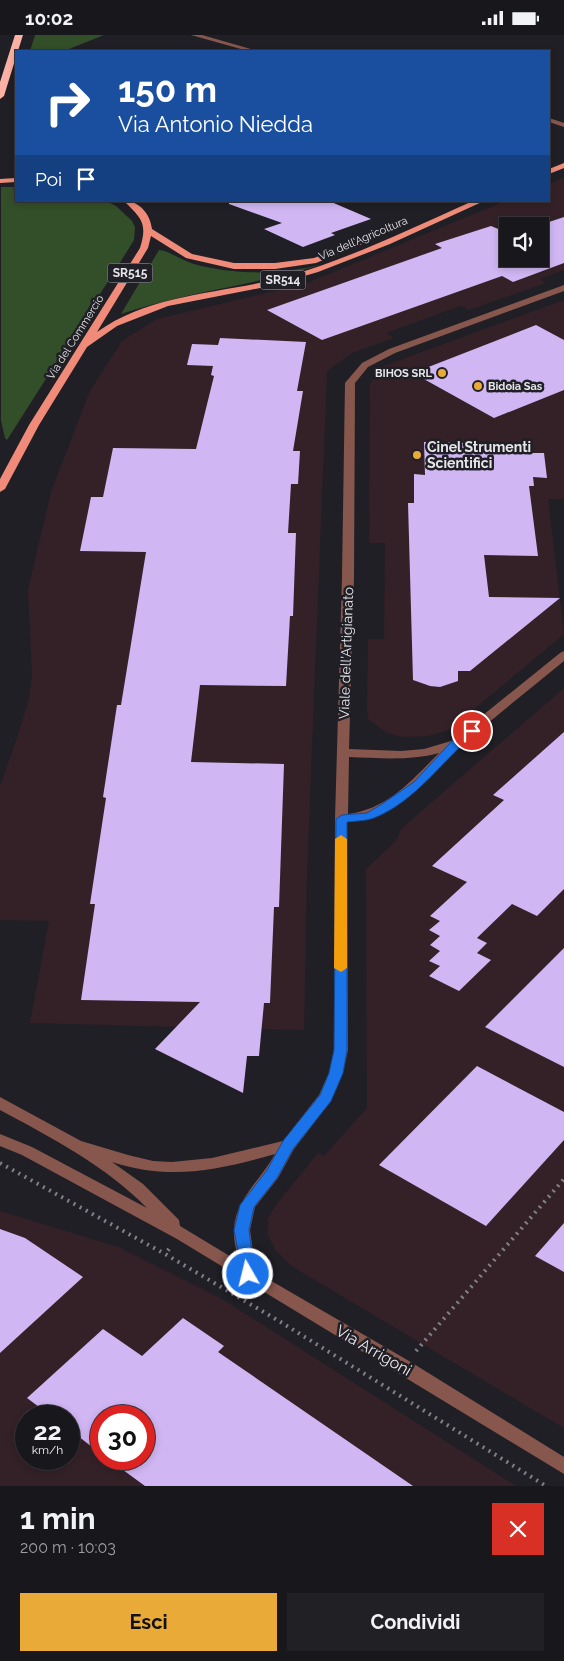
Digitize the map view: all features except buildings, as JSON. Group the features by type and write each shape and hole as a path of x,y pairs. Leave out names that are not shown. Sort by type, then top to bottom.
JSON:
{"highway":[{"path":"0,96 19,35"}],"main road":[{"path":"550,163 564,157"},
{"path":"550,172 564,165"},
{"path":"0,181 15,180"},
{"path":"129,202 143,213 148,223 148,231"},
{"name":"Via dell'Agricoltura","path":"148,231 164,242 196,258 234,266 275,266 316,261 458,202"},
{"name":"Via dell'Agricoltura","path":"84,345 108,328 136,314 179,302 264,284 318,269 478,202"},
{"name":"Via del Commercio","path":"0,489 34,425 144,248 148,231"}],"street":[{"path":"194,35 252,50"},
{"name":"Viale dell'Artigianato","path":"248,1274 242,1230 248,1205 272,1174 288,1145 326,1097 336,1073 341,1050 342,819 348,577 350,383 365,365 392,351 564,289"},
{"path":"342,819 370,816 387,807 418,784 456,744 564,655"},
{"path":"343,753 409,755 425,753 456,744"},
{"name":"Via Arrigoni","path":"0,1103 70,1141 136,1188 183,1235"},
{"name":"Via Arrigoni","path":"0,1140 27,1151 183,1235 295,1304 403,1366 564,1466"},
{"path":"70,1141 135,1163 168,1167 212,1163 288,1145"}],"path":[{"path":"0,1163 165,1254 279,1321 546,1486"},
{"path":"403,1366 564,1179"},
{"path":"165,1254 183,1235"}],"shaded area":[{"path":"564,178 564,270 540,279 546,283 469,310 460,306 386,333 394,338 352,353 327,371 307,871 304,1030 30,1023 49,921 0,920 0,786 29,699 32,675 28,590 51,492 90,391 122,341 157,319 305,284 503,202 550,202 550,184"},
{"path":"564,300 564,499 548,499 564,634 449,730 428,736 403,737 387,733 369,720 367,712 368,639 384,639 385,543 369,543 370,384 381,367"},
{"path":"564,688 564,1428 293,1267 276,1251 268,1235 268,1218 276,1205 318,1153 324,1156 367,1108 366,869 396,841 402,828"},
{"path":"0,1211 118,1247 222,1299 516,1486 0,1486"}],"green space":[{"path":"35,35 104,35 66,50 30,50"},
{"path":"1,187 15,187 15,202 108,202 116,206 132,221 135,227 134,240 7,440 1,420"},
{"path":"159,250 194,264 241,272 288,271 320,265 170,300 121,314"}],"slow traffic":[{"path":"341,839 341,968"}],"place":[{"name":"BIHOS SRL","path":"442,373"},
{"name":"Bidoia Sas","path":"478,386"},
{"name":"Cinel Strumenti Scientifici","path":"417,455"}],"route":[{"path":"248,1274 242,1230 248,1205 272,1174 288,1145 303,1129 326,1097 336,1073 341,1050 342,819 358,819 370,816 387,807 418,784 456,744 472,731"}]}
